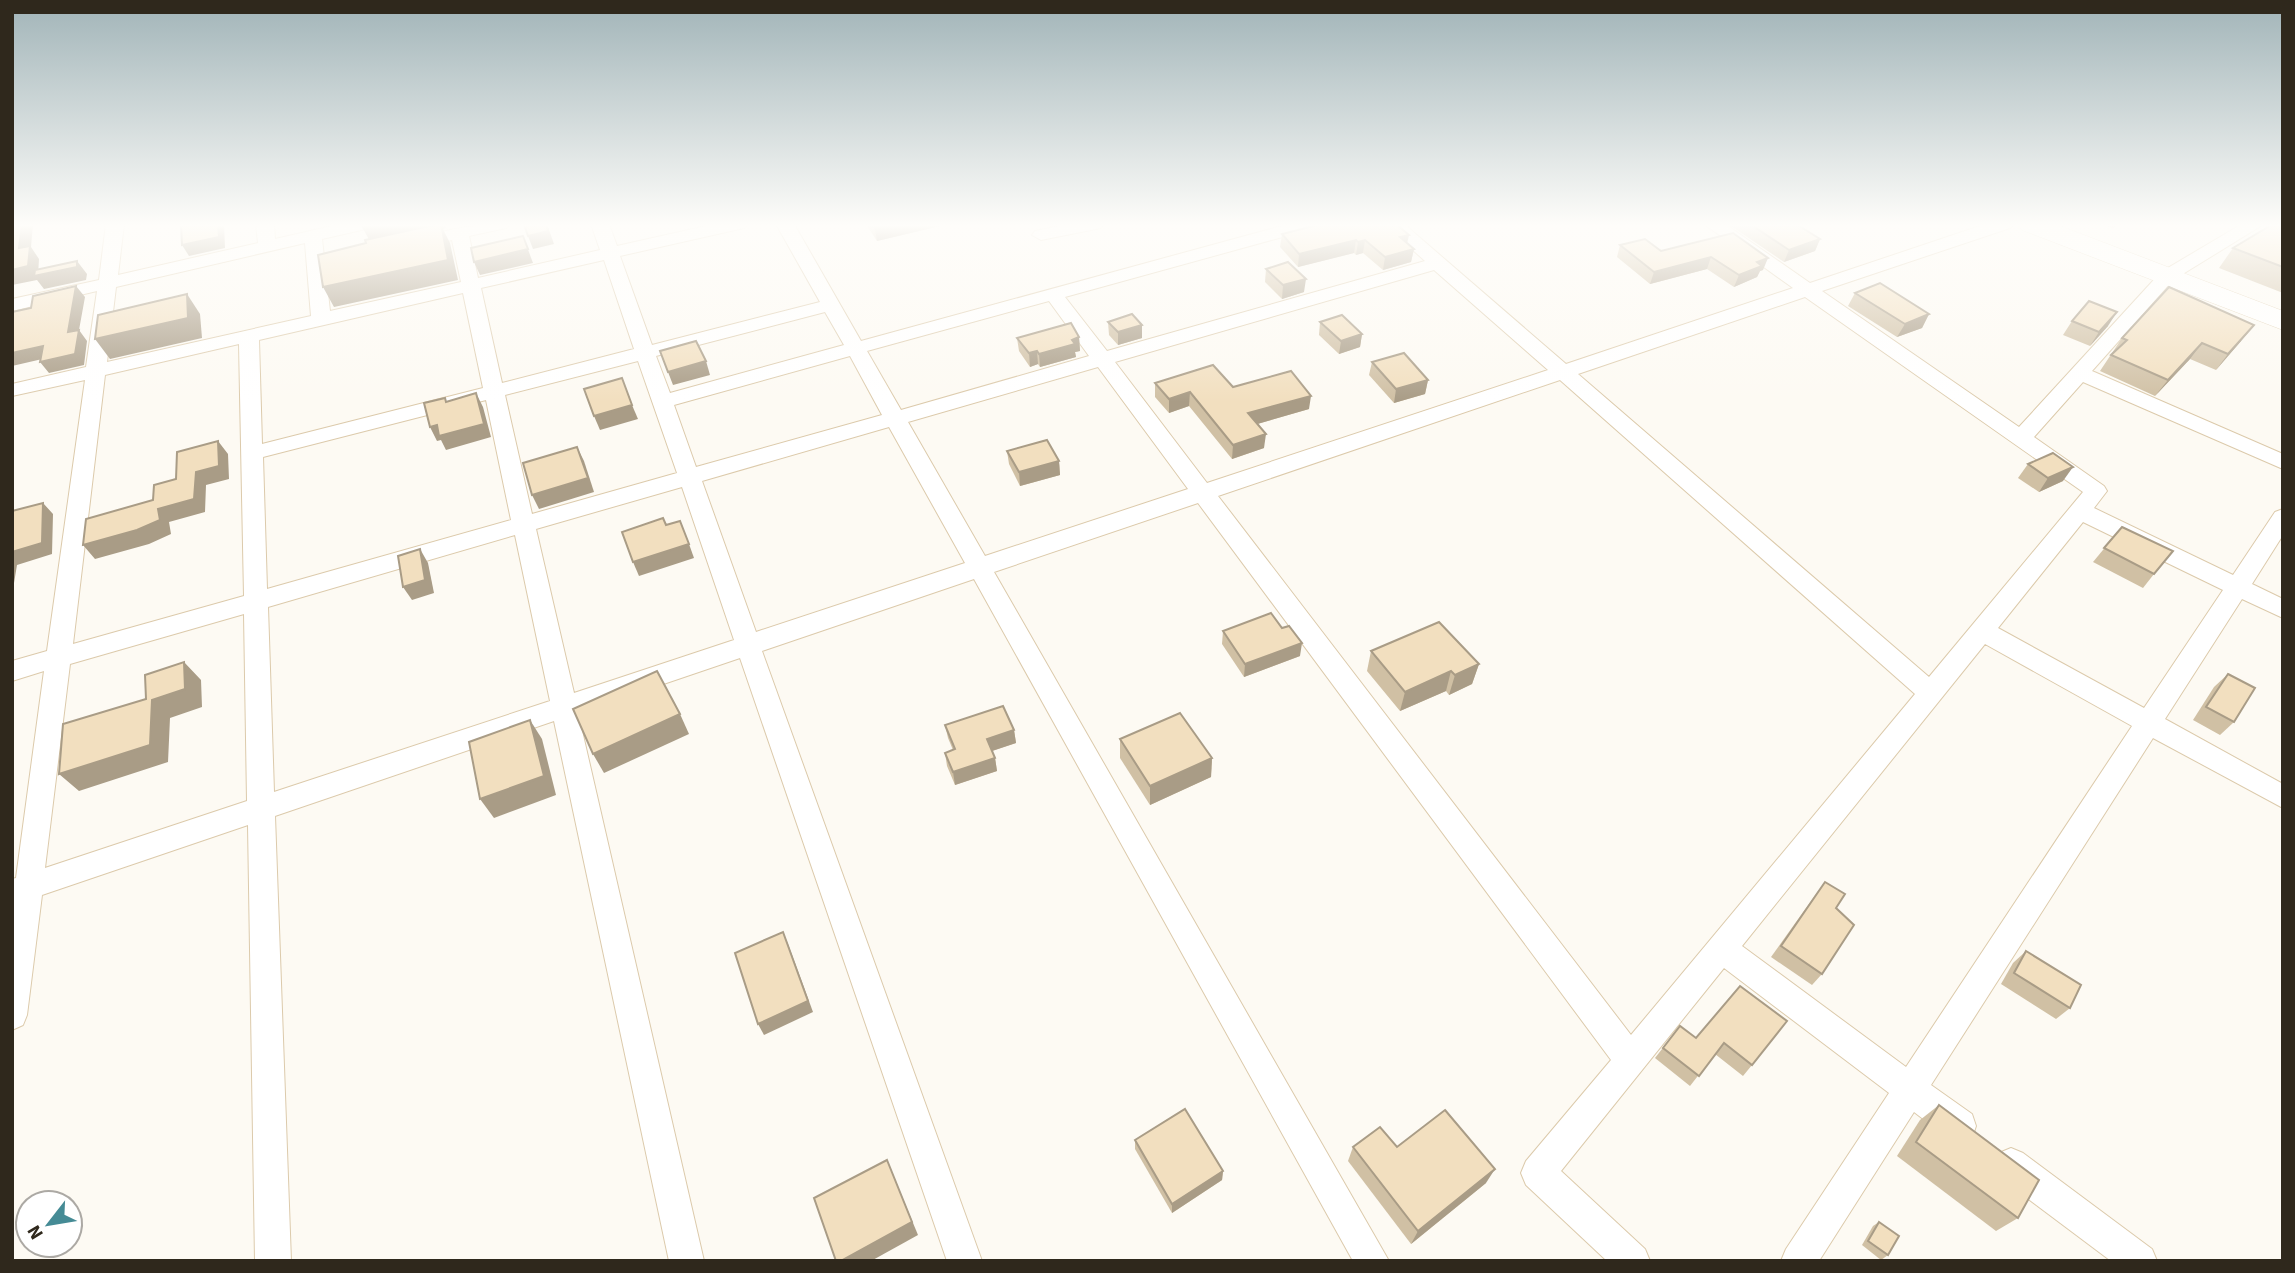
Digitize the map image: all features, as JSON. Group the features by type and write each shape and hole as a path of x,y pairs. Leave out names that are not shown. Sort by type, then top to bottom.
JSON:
{"highway":[{"path":"2186,283 2283,321"}],"street":[{"path":"321,319 322,283"},
{"path":"12,390 478,283"},
{"path":"621,283 965,1261"},
{"path":"818,283 1372,1261"},
{"path":"663,401 1093,283"},
{"path":"12,671 1367,283"},
{"path":"1461,283 1931,693"},
{"path":"1633,1261 1538,1173 2096,491 1799,283"},
{"path":"21,889 1828,283"},
{"path":"2021,438 2160,283"},
{"path":"12,306 107,284 59,657 21,889 12,1016"},
{"path":"471,285 687,1261"},
{"path":"1054,294 1631,1061"},
{"path":"253,453 831,306"},
{"path":"249,335 273,1261"},
{"path":"2079,373 2283,462"},
{"path":"2080,510 2283,609"},
{"path":"1798,1261 2283,517"},
{"path":"1982,631 2283,797"},
{"path":"1722,949 2140,1261"}],"building":[{"path":"322,283 340,283 323,287"},
{"path":"1881,283 1929,314 1905,324 1855,293"},
{"path":"76,286 68,332 79,330 75,354 40,362 43,346 12,353 12,312 31,308 33,296"},
{"path":"2169,287 2254,325 2228,354 2202,343 2168,380 2111,355 2127,340 2122,338"},
{"path":"187,294 188,318 95,339 98,315"},
{"path":"2089,301 2117,312 2099,332 2072,321"},
{"path":"1132,314 1142,325 1118,332 1108,322"},
{"path":"1342,315 1362,334 1341,341 1320,322"},
{"path":"1071,323 1079,337 1072,340 1075,344 1039,354 1037,351 1029,353 1017,338"},
{"path":"696,341 706,361 668,372 660,351"},
{"path":"1404,353 1428,380 1396,389 1372,362"},
{"path":"1213,365 1233,387 1291,371 1311,396 1248,413 1266,434 1233,445 1190,392 1169,399 1155,383"},
{"path":"622,378 632,405 594,416 584,389"},
{"path":"476,393 484,424 439,436 437,425 430,427 424,403 445,398 446,402"},
{"path":"1047,440 1059,461 1019,472 1007,451"},
{"path":"218,441 219,466 196,472 194,499 158,509 160,520 137,530 83,545 86,519 153,500 154,485 176,479 177,452"},
{"path":"577,447 588,478 532,495 523,463"},
{"path":"2053,453 2073,467 2048,478 2028,464"},
{"path":"43,503 42,543 12,552 12,511"},
{"path":"663,518 666,525 680,521 689,544 633,562 622,532"},
{"path":"2122,527 2173,551 2154,574 2104,548"},
{"path":"420,549 425,580 403,587 398,556"},
{"path":"1271,613 1282,628 1289,626 1302,643 1245,664 1223,631"},
{"path":"1439,622 1479,664 1455,675 1451,671 1405,692 1371,651"},
{"path":"184,662 185,689 152,700 150,745 59,774 63,724 146,699 145,675"},
{"path":"657,671 680,714 593,754 573,709"},
{"path":"2228,674 2255,688 2234,722 2206,707"},
{"path":"1003,706 1014,730 987,739 995,758 953,772 945,753 955,749 945,725"},
{"path":"1180,713 1212,758 1150,786 1120,739"},
{"path":"530,720 544,776 480,799 469,742"},
{"path":"1825,882 1845,894 1836,908 1854,925 1822,974 1781,946"},
{"path":"783,932 808,1001 758,1024 735,953"},
{"path":"2026,951 2081,985 2070,1008 2014,973"},
{"path":"1740,986 1787,1021 1752,1065 1724,1043 1699,1076 1663,1048 1680,1026 1696,1038"},
{"path":"1939,1105 2039,1180 2018,1218 1916,1142"},
{"path":"1185,1109 1223,1171 1172,1204 1135,1140"},
{"path":"1445,1110 1495,1169 1418,1231 1353,1147 1380,1127 1397,1147"},
{"path":"887,1160 912,1222 841,1261 836,1261 814,1198"},
{"path":"1879,1222 1899,1236 1888,1255 1868,1241"}]}
